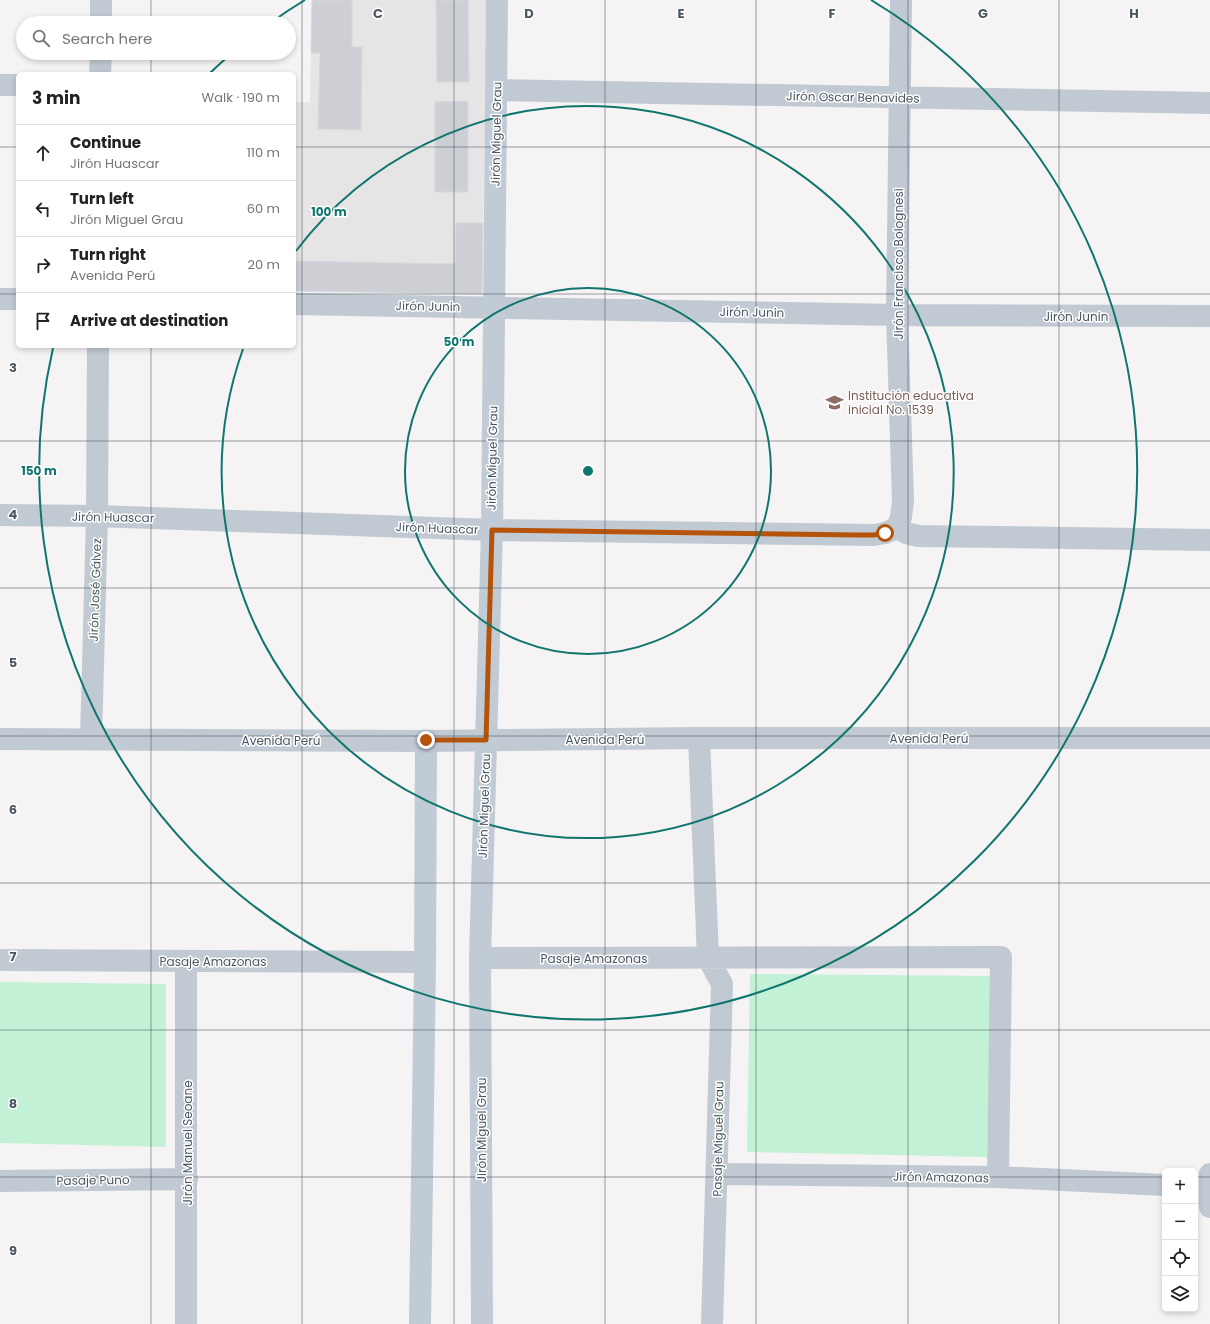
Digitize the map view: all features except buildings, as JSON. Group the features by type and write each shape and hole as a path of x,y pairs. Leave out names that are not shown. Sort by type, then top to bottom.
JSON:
{"main road":[{"name":"Jirón Miguel Grau","path":"482,1324 480,958 492,530 497,0"},
{"path":"420,1324 425,962 426,740"}],"street":[{"path":"101,0 101,16"},
{"name":"Jirón Francisco Bolognesi","path":"897,528 902,517 903,501 897,315 901,0"},
{"path":"100,72 101,60"},
{"path":"0,85 16,85"},
{"name":"Jirón Oscar Benavides","path":"496,90 1210,103"},
{"path":"0,299 16,299"},
{"name":"Jirón Junin","path":"296,304 897,315 1210,316"},
{"name":"Jirón José Gálvez","path":"91,739 97,516 98,348"},
{"name":"Jirón Huascar","path":"0,515 97,516 492,530 874,535 885,533 897,528"},
{"path":"897,528 906,533 918,536 1210,540"},
{"path":"700,738 708,958"},
{"name":"Avenida Perú","path":"0,739 486,740 700,738 1210,738"},
{"name":"Pasaje Amazonas","path":"480,958 1001,957 998,1177"},
{"name":"Pasaje Miguel Grau","path":"708,958 722,984 718,1174 712,1324"},
{"name":"Pasaje Amazonas","path":"0,960 425,962"},
{"name":"Jirón Manuel Seoane","path":"186,961 186,1324"},
{"name":"Jirón Amazonas","path":"718,1174 998,1177 1162,1185"},
{"name":"Pasaje Puno","path":"0,1182 187,1179"}],"shaded area":[{"path":"312,0 487,0 482,294 296,291 296,102 310,102"}],"green space":[{"path":"750,974 992,976 987,1157 747,1152"},
{"path":"0,982 166,984 166,1147 0,1143"}],"place":[{"name":"Institución educativa inicial No. 1539","path":"835,402"}],"route":[{"path":"426,740 486,740 492,530 857,535 874,535 885,533"}]}
